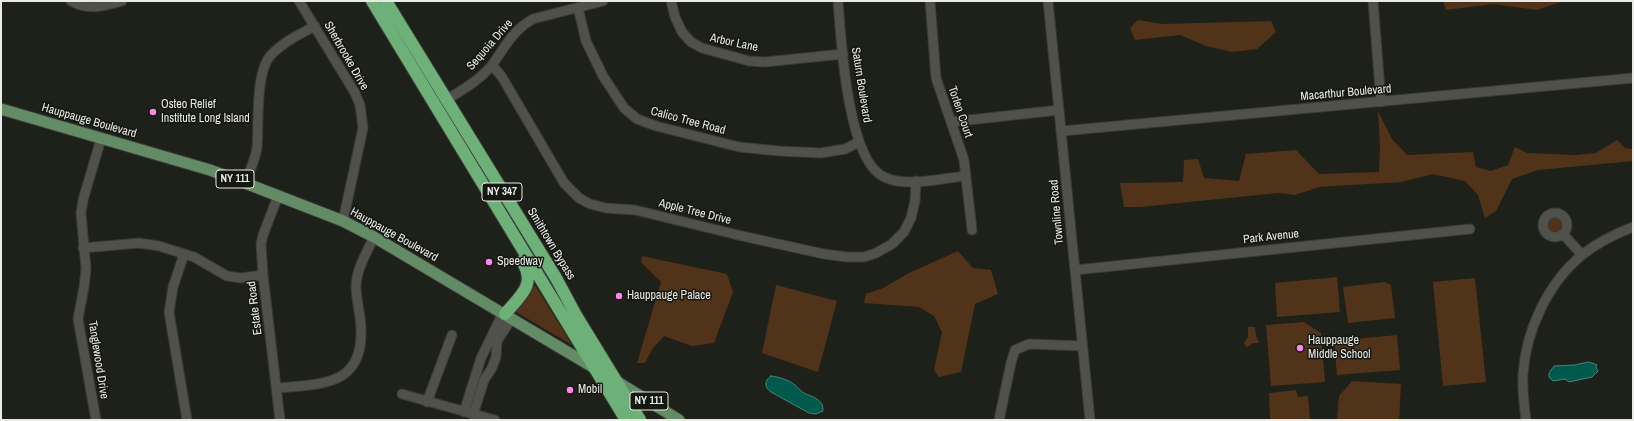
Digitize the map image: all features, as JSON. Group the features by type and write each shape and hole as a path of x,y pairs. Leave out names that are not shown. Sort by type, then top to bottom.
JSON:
{"highway":[{"name":"NY 347","path":"372,1 626,420"},
{"name":"Smithtown Bypass","path":"386,1 640,420"},
{"path":"506,222 506,229 528,273 528,281 525,289 506,315"}],"main road":[{"name":"Hauppauge Boulevard","path":"1,109 210,170 343,221 374,237 593,366 679,420"}],"street":[{"path":"71,1 79,6 92,8 122,1"},
{"name":"Sherbrooke Drive","path":"300,1 355,92 360,105 363,128 343,221"},
{"name":"Sequoia Drive","path":"446,100 482,76 492,65 514,33 524,24 533,20 604,1"},
{"name":"Arbor Lane","path":"671,1 675,17 682,32 691,42 702,48 749,61 765,62 843,54"},
{"name":"Saturn Boulevard","path":"838,1 848,98 859,142 869,162 883,177 896,181 916,181 966,176"},
{"name":"Torlen Court","path":"930,1 936,78 964,160 972,230"},
{"name":"Townline Road","path":"1048,1 1090,420"},
{"path":"1373,1 1381,102"},
{"name":"Calico Tree Road","path":"578,8 586,41 603,76 624,108 637,119 656,126 739,147 766,150 821,153 845,149 859,142"},
{"path":"245,183 254,162 257,148 261,85 264,68 270,56 280,47 315,26"},
{"name":"Apple Tree Drive","path":"492,65 502,77 564,183 579,198 590,204 606,208 635,210 824,254 847,257 864,257 876,253 892,244 904,232 912,218 916,181"},
{"name":"Macarthur Boulevard","path":"1062,131 1633,78"},
{"path":"951,122 1059,110"},
{"name":"Tanglewood Drive","path":"96,420 78,319 86,268 81,223 83,200 101,139"},
{"name":"Estate Road","path":"278,196 261,244 263,275 280,420"},
{"path":"1526,420 1523,375 1525,357 1532,330 1546,298 1564,274 1582,255 1610,237 1633,227"},
{"name":"Park Avenue","path":"1074,270 1470,229"},
{"path":"1563,234 1582,255"},
{"path":"277,388 324,383 340,378 349,371 355,363 360,348 361,330 356,284 359,268 374,237"},
{"path":"83,248 139,243 159,246 184,254 207,264 227,276 241,278 263,275"},
{"path":"184,254 173,287 169,312 187,420"},
{"path":"468,413 478,367 489,339 506,315"},
{"path":"468,413 484,380 490,372 496,357 497,342 506,315"},
{"path":"427,402 452,335"},
{"path":"999,420 1015,350 1029,344 1082,346"},
{"path":"478,367 490,372"},
{"path":"402,394 495,420"}],"shaded area":[{"path":"1443,1 1561,2 1537,10 1493,4 1446,10"},
{"path":"1138,20 1162,24 1271,21 1276,32 1257,49 1232,52 1206,46 1180,35 1135,40 1130,28"},
{"path":"1378,111 1392,139 1407,155 1473,152 1476,167 1491,171 1508,165 1515,147 1527,153 1576,155 1596,153 1617,140 1625,148 1633,149 1633,161 1538,170 1512,179 1496,211 1485,218 1478,195 1465,181 1433,174 1401,182 1319,187 1295,195 1278,193 1140,207 1124,207 1120,183 1183,182 1184,160 1198,159 1204,178 1239,181 1246,154 1296,150 1319,174 1379,172 1380,146"},
{"path":"1555,215 1562,218 1565,225 1562,232 1555,235 1548,232 1545,225 1548,218"},
{"path":"958,251 973,268 991,270 998,294 975,304 961,372 939,377 934,370 942,332 934,316 919,307 864,303 866,294 883,288 909,273"},
{"path":"642,256 727,274 733,292 714,343 692,346 664,336 653,348 645,363 637,363 661,282 641,262"},
{"path":"1337,277 1340,312 1277,317 1275,283"},
{"path":"1475,278 1486,382 1443,386 1433,282"},
{"path":"1385,282 1391,285 1395,318 1348,323 1343,287"},
{"path":"535,285 572,345 516,312"},
{"path":"776,285 837,301 818,372 762,353"},
{"path":"1304,322 1321,333 1325,382 1271,386 1266,325"},
{"path":"1248,327 1255,327 1256,336 1259,341 1258,343 1253,343 1246,347 1244,343 1248,337"},
{"path":"1397,335 1400,370 1337,375 1334,341"},
{"path":"1352,381 1401,384 1399,420 1337,420 1339,396"},
{"path":"1296,390 1298,397 1308,396 1310,420 1270,420 1269,393"}],"water":[{"path":"1589,362 1597,365 1596,367 1598,371 1592,377 1569,382 1565,379 1553,381 1549,377 1549,373 1554,366 1574,365"},
{"path":"771,376 790,382 803,392 820,401 823,411 816,414 809,413 771,392 766,386 766,382"}],"place":[{"name":"Osteo Relief Institute Long Island","path":"153,112"},
{"name":"Speedway","path":"489,262"},
{"name":"Hauppauge Palace","path":"619,296"},
{"name":"Hauppauge Middle School","path":"1300,348"},
{"name":"Mobil","path":"570,390"}]}
